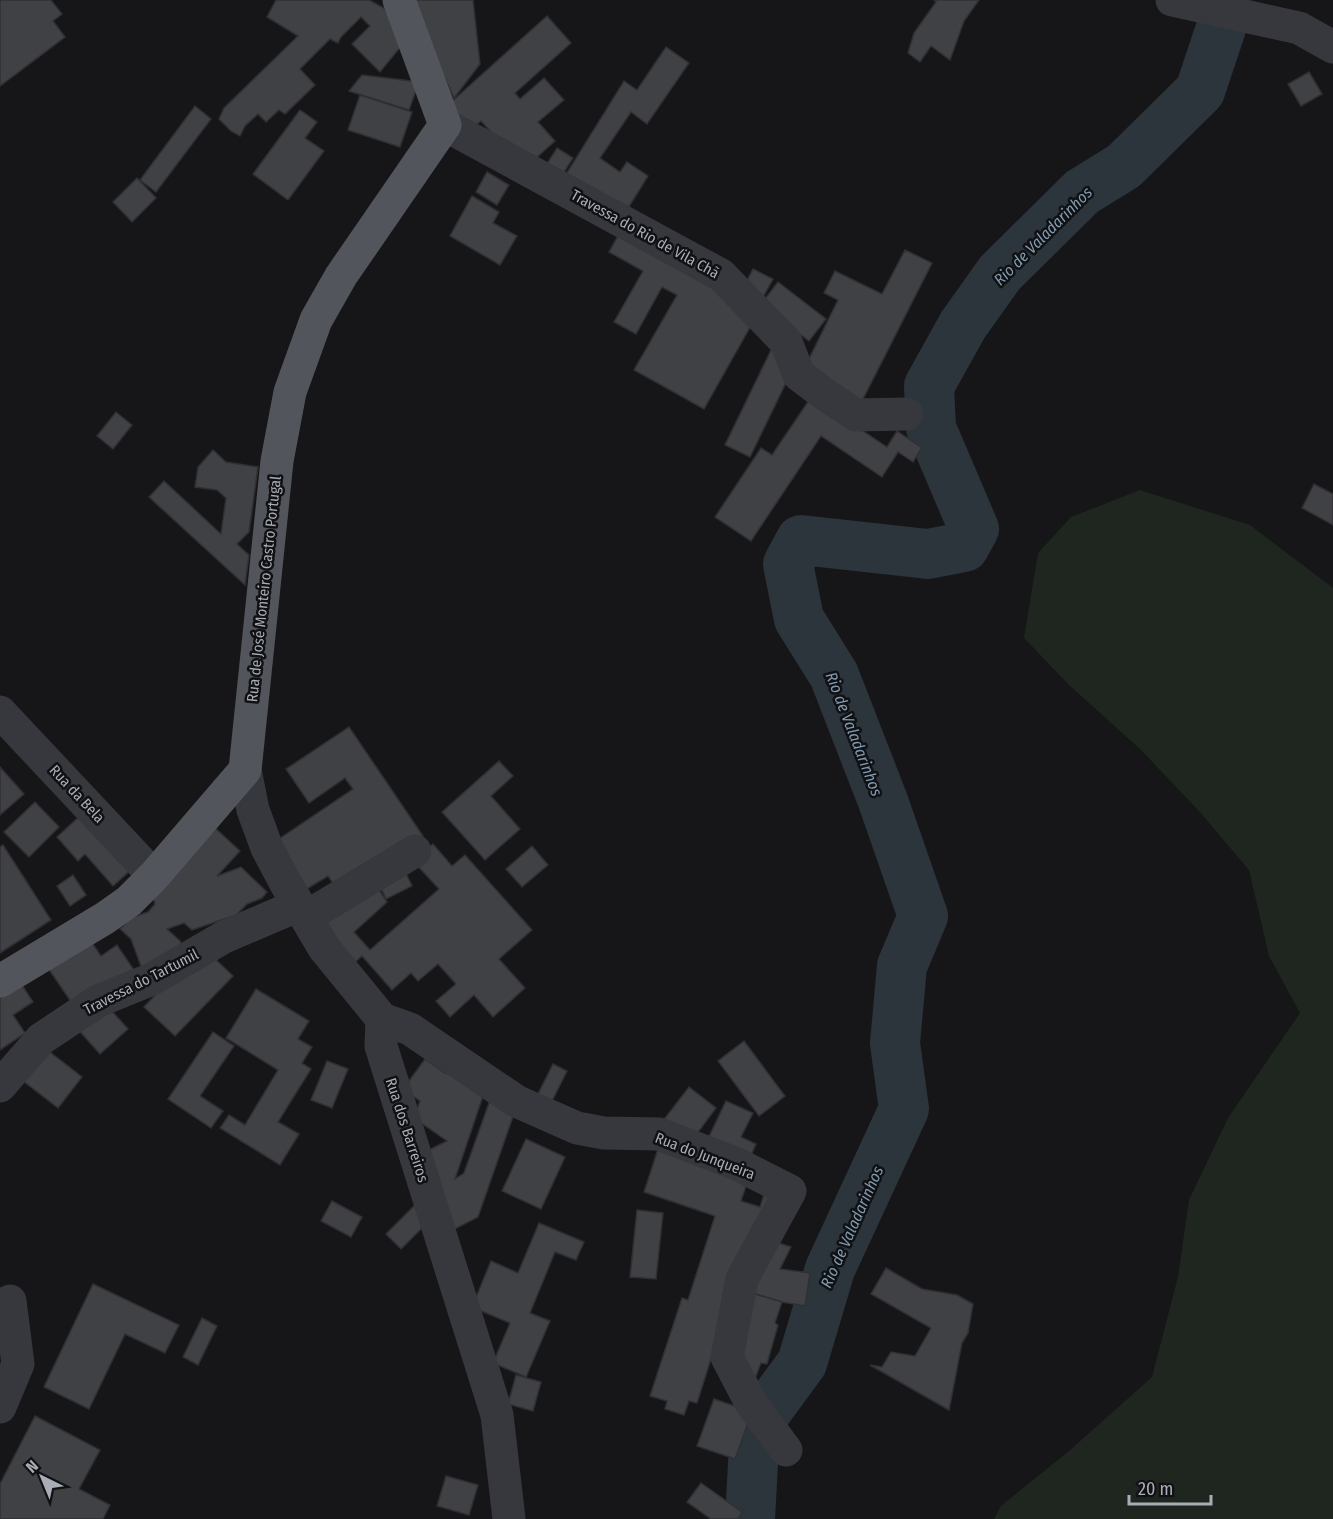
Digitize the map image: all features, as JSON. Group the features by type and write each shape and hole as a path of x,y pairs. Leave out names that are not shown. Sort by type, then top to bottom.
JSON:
{"main road":[{"path":"397,1 445,125"},
{"name":"Rua de José Monteiro Castro Portugal","path":"245,770 277,460 290,392 316,320 341,276 445,125"},
{"path":"0,981 129,901 154,876 245,770"}],"street":[{"path":"1173,0 1299,28 1333,47"},
{"name":"Travessa do Rio de Vila Chã","path":"445,125 721,275 786,342 799,375 846,409 856,415 907,414"},
{"name":"Rua da Bela","path":"0,712 154,876"},
{"path":"245,770 253,810 267,849 324,948 382,1019"},
{"name":"Travessa do Tartumil","path":"0,1086 41,1039 98,1001 152,979 224,938 303,911 415,851"},
{"name":"Rua do Junqueira","path":"382,1019 410,1029 516,1101 577,1128 604,1133 659,1134 737,1164 790,1191 742,1279 728,1357 750,1403 779,1439"},
{"name":"Rua dos Barreiros","path":"382,1019 381,1046 497,1414 509,1519"},
{"path":"0,1407 18,1364 10,1301"}],"shaded area":[{"path":"1140,490 1250,525 1333,588 1333,1519 994,1519 1001,1506 1069,1451 1152,1377 1178,1277 1189,1200 1228,1118 1300,1013 1269,956 1249,870 1199,811 1141,750 1069,685 1024,638 1038,553 1071,517"}],"building":[{"path":"0,0 51,0 62,14 53,21 65,37 0,86"},
{"path":"276,0 369,0 384,8 407,39 380,72 352,44 370,26 361,17 338,43 330,39 300,69 315,85 285,114 279,110 266,122 258,114 245,126 240,136 219,119 224,108 298,36 267,17"},
{"path":"409,0 473,0 480,64 454,98"},
{"path":"934,0 979,0 964,21 950,60 931,46 920,62 908,53 914,33 936,2"},
{"path":"547,16 571,43 515,93 520,99 544,78 564,100 538,122 555,141 524,169 481,121 471,129 449,104"},
{"path":"666,47 689,63 647,124 631,112 600,158 620,172 627,162 648,176 622,218 560,184 624,81 637,90"},
{"path":"1309,72 1322,94 1301,106 1288,84"},
{"path":"362,75 419,82 409,110 349,91"},
{"path":"360,95 412,112 400,147 348,130"},
{"path":"195,106 211,119 156,192 140,180"},
{"path":"300,110 317,122 305,138 324,151 288,200 253,174"},
{"path":"557,148 573,158 559,180 543,170"},
{"path":"487,172 509,185 497,205 476,192"},
{"path":"137,178 156,198 132,222 113,202"},
{"path":"472,196 499,212 493,223 517,236 500,265 450,236"},
{"path":"623,227 762,306 704,409 634,370 677,295 662,287 636,334 614,322 643,271 609,252"},
{"path":"905,250 932,263 862,401 803,371 838,300 824,293 835,271 882,294"},
{"path":"753,269 773,279 762,299 743,288"},
{"path":"778,282 826,319 809,341 761,304"},
{"path":"773,346 798,358 750,457 725,445"},
{"path":"816,390 842,417 887,447 897,431 922,448 913,462 898,452 882,477 821,436 751,541 715,517 761,448 772,455"},
{"path":"116,412 132,425 113,449 97,436"},
{"path":"213,450 226,462 258,467 249,532 237,544 249,555 245,585 149,497 164,481 221,534 226,498 217,490 195,487 198,467"},
{"path":"1314,484 1333,494 1333,525 1302,508"},
{"path":"349,727 423,836 339,892 328,876 305,890 273,843 353,789 345,778 309,803 286,769"},
{"path":"499,761 513,776 491,796 520,829 485,860 442,812"},
{"path":"0,767 24,794 0,815"},
{"path":"35,802 59,827 29,857 4,832"},
{"path":"82,814 132,869 113,886 85,854 78,861 57,837"},
{"path":"214,827 240,851 217,876 241,867 267,892 262,898 247,904 236,915 192,930 184,923 167,929 180,941 184,951 142,969 131,939 120,929 130,918 148,912 155,904 152,894"},
{"path":"433,844 452,866 465,855 532,930 499,959 525,988 493,1017 474,995 450,1017 436,1001 456,984 438,964 418,981 411,973 392,990 362,956 353,964 315,914 372,879 387,902 354,932 370,950 439,889 413,861"},
{"path":"3,845 51,920 0,953 0,847"},
{"path":"532,846 548,865 522,887 506,869"},
{"path":"402,865 412,886 386,899 376,877"},
{"path":"73,875 86,895 70,906 57,886"},
{"path":"90,940 101,956 117,945 136,973 78,1012 48,968"},
{"path":"210,954 233,976 175,1036 144,1007 184,965"},
{"path":"20,982 33,1002 13,1015 25,1033 0,1050 0,995"},
{"path":"256,989 309,1021 298,1039 312,1047 302,1063 311,1069 278,1122 299,1134 280,1165 220,1128 229,1115 245,1125 278,1070 226,1038"},
{"path":"102,1000 128,1029 100,1054 74,1025"},
{"path":"213,1032 234,1046 200,1096 223,1111 211,1128 168,1099"},
{"path":"744,1041 785,1096 759,1116 718,1061"},
{"path":"46,1049 82,1077 58,1108 22,1080"},
{"path":"425,1059 445,1073 486,1087 455,1179 464,1173 494,1089 517,1105 478,1217 447,1233 429,1150 447,1141 414,1118 420,1101 403,1089"},
{"path":"327,1061 348,1069 332,1108 311,1100"},
{"path":"553,1064 567,1071 550,1105 536,1098"},
{"path":"689,1087 716,1108 690,1143 662,1122"},
{"path":"726,1101 753,1113 741,1137 756,1144 747,1164 705,1145"},
{"path":"526,1139 565,1157 541,1209 502,1191"},
{"path":"659,1146 750,1174 741,1201 760,1207 765,1191 777,1195 754,1224 697,1403 689,1401 684,1415 665,1409 667,1401 650,1396 682,1298 688,1300 715,1216 644,1192"},
{"path":"332,1201 362,1217 351,1237 321,1221"},
{"path":"415,1205 430,1220 401,1249 386,1234"},
{"path":"637,1210 663,1213 656,1279 630,1277"},
{"path":"539,1223 584,1242 576,1260 555,1252 530,1313 550,1321 526,1377 493,1363 510,1323 472,1307 491,1261 518,1273"},
{"path":"766,1239 791,1247 780,1269 810,1273 805,1306 745,1291"},
{"path":"886,1268 922,1289 957,1295 973,1304 968,1333 962,1343 949,1410 870,1365 882,1367 891,1352 915,1356 931,1328 871,1294"},
{"path":"93,1284 179,1325 165,1353 125,1334 89,1409 44,1387"},
{"path":"745,1291 782,1302 775,1323 778,1325 767,1364 761,1363 751,1389 733,1344"},
{"path":"202,1318 217,1326 198,1365 183,1357"},
{"path":"516,1375 541,1382 533,1411 508,1404"},
{"path":"714,1399 752,1412 735,1459 697,1446"},
{"path":"35,1416 100,1450 79,1489 110,1505 103,1519 0,1519 0,1484"},
{"path":"446,1476 478,1485 469,1515 437,1506"},
{"path":"701,1483 742,1512 738,1519 711,1519 687,1502"}],"waterway":[{"name":"Rio de Valadarinhos","path":"750,1519 755,1427 802,1363 830,1269 904,1109 895,1043 902,966 923,916 883,801 834,675 799,619 788,564 801,540 928,554 964,547 974,529 931,428 929,386 963,325 1000,273 1082,192 1124,166 1200,91 1221,28"}]}
